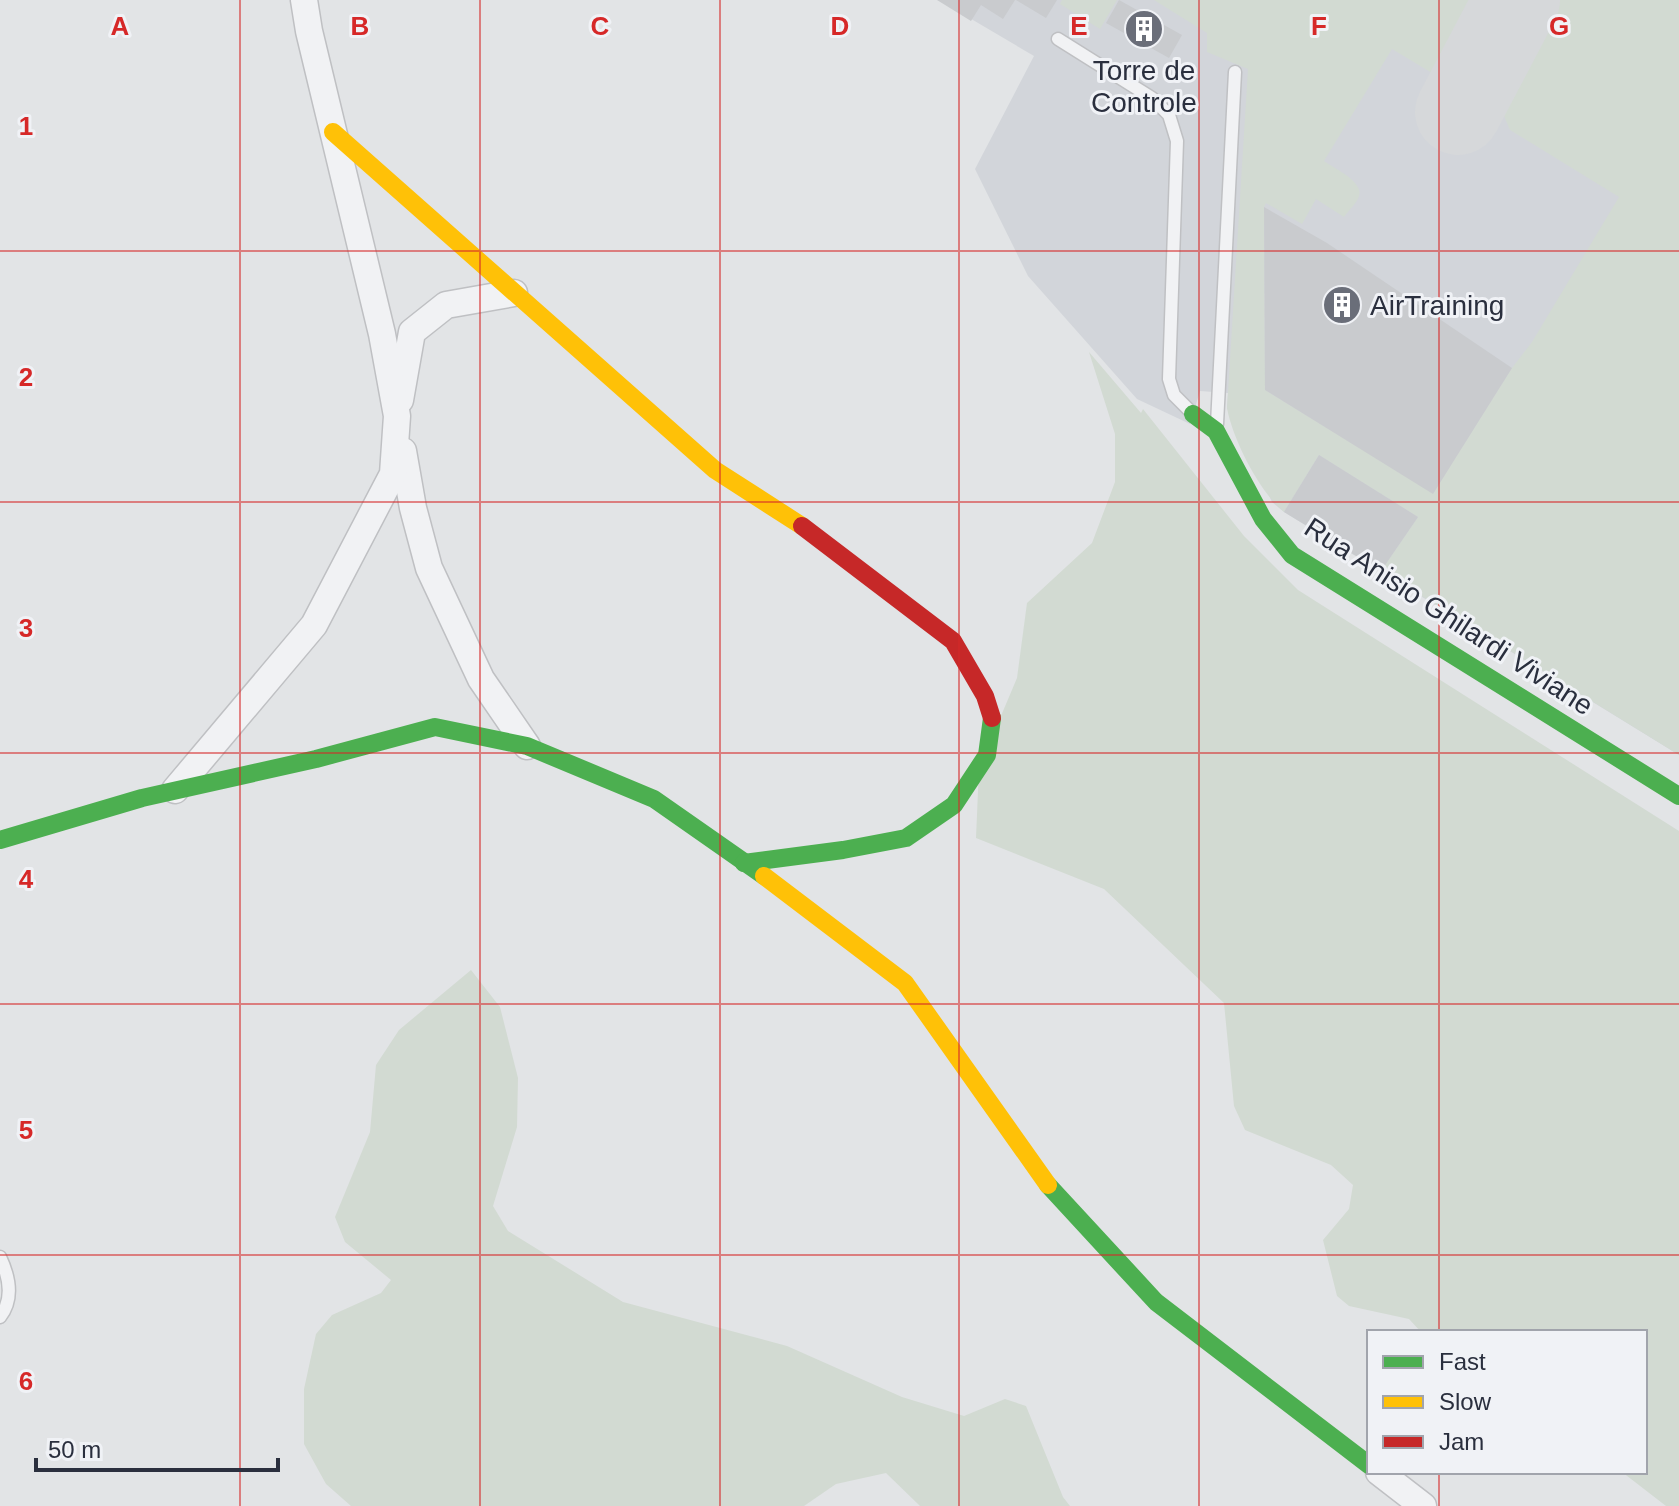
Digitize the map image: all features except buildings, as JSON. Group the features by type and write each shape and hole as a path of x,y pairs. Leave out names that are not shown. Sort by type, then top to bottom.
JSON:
{"street":[{"path":"304,0 382,334 413,508 429,568 481,679 527,746"},
{"path":"333,132 715,470 806,529 953,641 985,696 993,722 987,755 954,805 918,830 906,838 881,843 744,863"},
{"path":"175,790 314,625 393,474 397,416 412,332 446,305 514,293"},
{"name":"Rua Anisio Ghilardi Viviane","path":"1193,414 1216,431 1263,519 1292,555 1679,796"},
{"path":"0,840 175,790 316,759 435,727 527,746 654,799 905,983 1051,1190 1156,1302 1367,1463"},
{"path":"1382,1474 1423,1506"}],"lane":[{"path":"1058,39 1152,98 1169,115 1177,141 1170,388 1193,414"},
{"path":"1216,431 1235,72"},
{"path":"0,1257 9,1275 7,1308 0,1317"}],"shaded area":[{"path":"939,0 1679,0 1679,755 1284,512 1272,502 1227,408 1228,393 1200,391 1190,424 1137,399 1028,276 975,169 1034,56"},
{"path":"1062,0 1117,0 1100,29 1060,4"},
{"path":"1154,0 1497,0 1453,76 1442,79 1392,49 1324,161 1353,181 1359,191 1359,196 1344,217 1316,199 1302,224 1266,203 1264,207 1265,390 1433,493 1512,368 1532,342 1619,197 1510,130 1490,83 1535,0 1679,0 1679,755 1381,571 1418,517 1319,455 1284,512 1265,491 1241,449 1227,408 1248,69 1207,52 1207,33"},
{"path":"1089,352 1141,413 1143,409 1244,536 1298,590 1679,831 1679,1506 1666,1506 1625,1474 1647,1474 1647,1330 1419,1330 1409,1319 1349,1306 1337,1296 1323,1240 1349,1209 1353,1185 1331,1165 1245,1130 1234,1106 1224,1003 1104,889 976,838 979,768 1017,678 1027,603 1092,543 1115,482 1115,434"},
{"path":"471,970 500,1007 518,1078 517,1127 493,1206 508,1231 623,1302 787,1346 902,1397 964,1416 1005,1399 1026,1406 1063,1497 1070,1506 920,1506 886,1473 836,1484 804,1506 351,1506 326,1484 304,1444 304,1389 316,1334 332,1315 381,1293 391,1280 345,1242 335,1217 370,1132 376,1065 399,1030"}],"taxiway":[{"path":"1458,112 1517,0"}],"traffic: fast":[{"path":"1193,414 1216,431 1263,519 1292,555 1679,796"},
{"path":"744,863 906,838 954,805 987,755 992,718"},
{"path":"0,840 142,798 316,759 435,727 527,746 654,799 764,876"},
{"path":"1048,1185 1156,1302 1367,1463"}],"traffic: slow":[{"path":"333,132 715,470 802,526"},
{"path":"764,876 905,983 1048,1185"}],"traffic: jam":[{"path":"802,526 953,641 985,696 992,718"}],"place":[{"name":"Torre de Controle","path":"1144,29"},
{"name":"AirTraining","path":"1342,305"}]}
